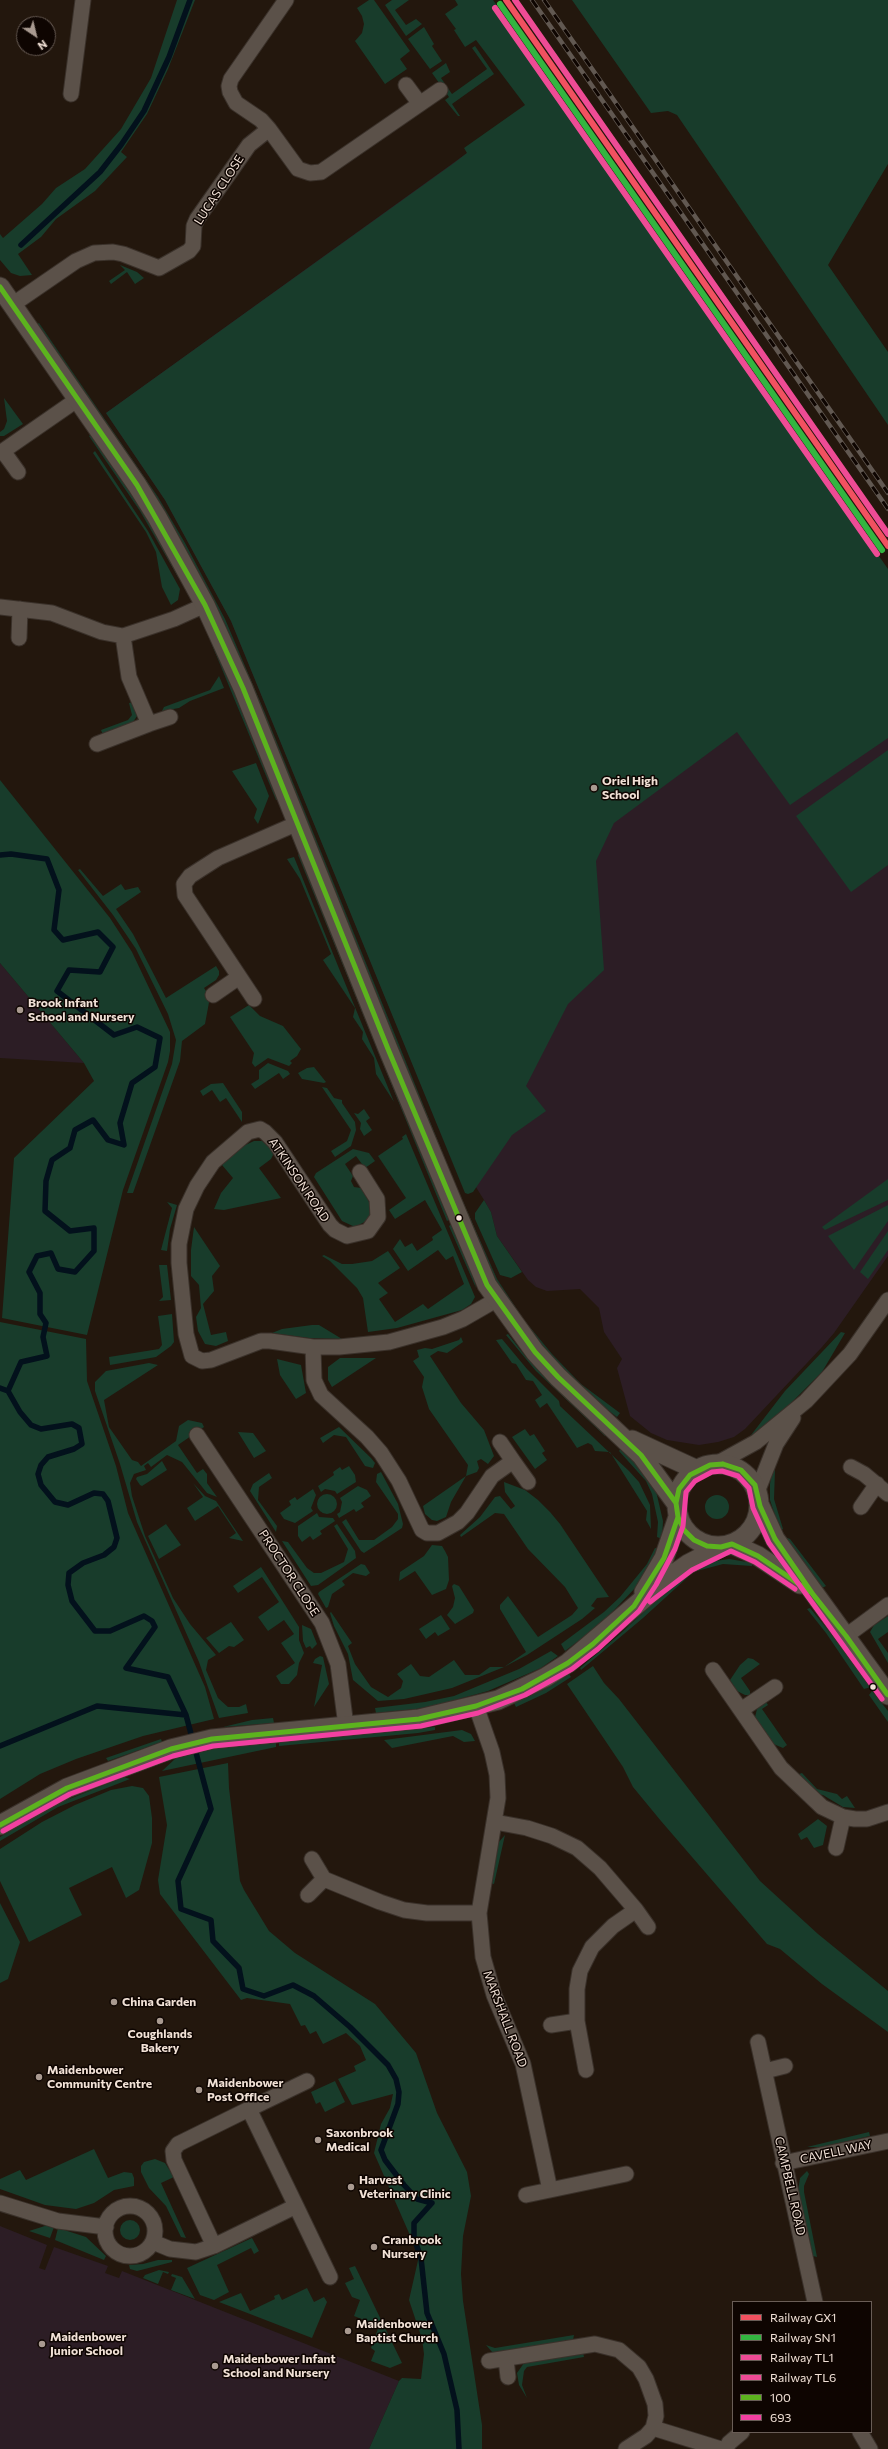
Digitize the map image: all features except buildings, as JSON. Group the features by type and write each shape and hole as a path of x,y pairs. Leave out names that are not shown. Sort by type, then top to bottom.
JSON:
{"street":[{"path":"71,94 83,0"},
{"path":"286,0 231,79 229,86 232,98 236,103 261,120 298,168 315,173 326,169 440,90"},
{"path":"406,85 420,104"},
{"name":"LUCAS CLOSE","path":"12,305 76,261 94,253 108,252 123,254 159,268 184,256 193,246 194,226 197,219 249,145 269,129"},
{"path":"0,287 78,399 157,518 205,605 242,688 298,823 475,1261 496,1300 535,1352 558,1377 622,1434 657,1474 677,1510 684,1530 694,1540 707,1546 727,1546 776,1567 812,1593"},
{"path":"18,472 1,452 78,399"},
{"path":"0,607 52,613 102,632 123,636 174,619 205,605"},
{"path":"19,638 20,609"},
{"path":"123,636 129,677 149,724"},
{"path":"97,744 170,717"},
{"path":"254,999 185,895 184,884 190,876 218,858 298,823"},
{"path":"213,995 239,977"},
{"name":"ATKINSON ROAD","path":"360,1172 377,1199 378,1217 368,1231 347,1236 340,1234 330,1225 270,1136 260,1129 254,1130 238,1139 213,1162 197,1186 186,1209 180,1233 178,1263 187,1342 192,1356 202,1360 211,1360 261,1341 313,1347 373,1345 407,1338 463,1319 496,1300"},
{"path":"634,1606 664,1558 677,1510 679,1489 697,1470 716,1464 756,1442 806,1401 850,1354 888,1300"},
{"path":"313,1347 314,1380 321,1395 367,1437 381,1453 399,1482 416,1521 422,1530 427,1533 433,1534 443,1531 463,1517 492,1476 513,1461"},
{"path":"0,1825 67,1788 170,1749 212,1739 419,1719 476,1706 522,1690 546,1677 593,1644 634,1606 688,1564 727,1546 752,1528 758,1516 758,1499 776,1444 806,1401"},
{"path":"622,1434 697,1470"},
{"name":"PROCTOR CLOSE","path":"197,1435 325,1629 338,1664 346,1726"},
{"path":"500,1442 528,1482"},
{"path":"716,1464 723,1464 741,1470 755,1486 758,1499 775,1539 812,1593 846,1636 888,1695"},
{"path":"851,1467 883,1489 861,1507"},
{"path":"846,1636 888,1605"},
{"path":"713,1670 773,1757 791,1779 822,1807 843,1817 867,1819 888,1812"},
{"path":"741,1710 775,1687"},
{"name":"MARSHALL ROAD","path":"476,1706 488,1737 497,1775 498,1798 479,1913 483,1958 487,1976 523,2064 550,2190"},
{"path":"836,1848 843,1817"},
{"path":"495,1822 526,1828 552,1836 577,1848 600,1868 648,1926"},
{"path":"312,1858 324,1879 380,1902 404,1910 427,1913 479,1913"},
{"path":"308,1895 324,1879"},
{"path":"586,2070 578,2021 577,1989 585,1957 602,1936 636,1910"},
{"path":"551,2025 578,2021"},
{"name":"CAMPBELL ROAD","path":"758,2042 783,2163 815,2301"},
{"path":"764,2070 785,2066"},
{"path":"214,2246 174,2160 173,2151 178,2144 307,2081"},
{"path":"249,2109 330,2277"},
{"name":"CAVELL WAY","path":"783,2163 888,2140"},
{"path":"526,2195 626,2174"},
{"path":"0,2203 58,2221 106,2227"},
{"path":"152,2242 170,2249 196,2252 214,2246 296,2206"},
{"path":"121,2208 138,2208 151,2218 155,2234 152,2242 143,2252 137,2255 123,2255 116,2252 107,2241 106,2227 108,2219 121,2208"},
{"path":"489,2361 595,2344 619,2350 639,2367 646,2379 655,2404 656,2416 653,2428 646,2436 626,2449"},
{"path":"506,2359 508,2377"},
{"path":"653,2428 721,2449"},
{"path":"726,2449 729,2442 741,2433"},
{"path":"861,2433 870,2449"}],"shaded area":[{"name":"Oriel High School","path":"467,153 888,628 888,1256 834,1333 822,1347 745,1429 734,1437 718,1442 699,1445 667,1440 651,1433 630,1416 617,1368 622,1359 604,1332 599,1308 580,1289 547,1291 536,1287 528,1280 497,1236 491,1212 438,1126 231,621 165,500 106,413"},
{"name":"Brook Infant School and Nursery","path":"0,963 84,1063 0,1058"},
{"name":"Maidenbower Infant School and Nursery","path":"0,2226 47,2245 39,2268 45,2270 54,2247 108,2266 105,2273 119,2278 122,2271 399,2381 369,2449 0,2449"}],"green space":[{"path":"177,0 195,0 168,69 147,114 121,152 127,157 95,191 56,219 41,237 18,254 32,275 20,276 11,273 0,260 0,234 3,238 42,204 56,188 85,169 121,129 151,78"},
{"path":"369,0 374,0 410,51 400,59 407,69 385,84 355,41 362,33 364,24 362,16 357,8"},
{"path":"392,0 409,0 395,10 406,25 416,19 422,24 406,36 385,5"},
{"name":"Oriel High School","path":"455,0 493,0 888,569 888,738 790,805 737,732 614,823 596,861 604,970 568,1004 526,1086 546,1111 512,1135 473,1192 468,1194 465,1193 231,621 165,500 106,413 454,163 467,153 464,148 525,105 476,40 465,47 454,30 456,29 445,14 458,5"},
{"path":"572,0 888,0 888,164 828,265 888,352 888,425 677,115 668,111 651,113"},
{"path":"424,27 434,44 432,46 442,61 430,69 408,39"},
{"path":"475,46 494,74 452,104 460,116 458,116 445,100 449,97 432,73 446,63 450,72 441,78 452,94 487,69 472,48"},
{"path":"120,265 137,272 144,278 135,284 127,272 111,284 109,281 125,270"},
{"path":"39,323 158,497 185,543 225,619 265,713 454,1181 497,1279 524,1320 552,1354 581,1384 620,1413 617,1417 578,1387 536,1341 500,1291 484,1260 262,714 37,324"},
{"path":"4,398 23,424 4,436 0,436 0,432 4,429 7,421"},
{"path":"93,433 125,480 181,575 178,577 140,511 89,436"},
{"path":"95,451 148,531 180,589 178,600 171,605 162,587 156,552 146,532 93,453"},
{"path":"214,639 280,799 276,800 210,640"},
{"path":"219,676 224,688 190,701 179,708 162,711 164,707 210,690"},
{"path":"134,702 137,716 133,722 103,735 101,730 128,720 132,715 129,703"},
{"path":"888,750 888,865 851,892 796,816"},
{"path":"256,763 269,796 258,824 254,818 257,809 232,771"},
{"path":"0,780 110,918 132,952 170,1032 170,1051 168,1062 123,1190 87,1335 2,1318 14,1158 94,1081 84,1063 0,963"},
{"path":"301,852 450,1219 447,1221 298,855"},
{"path":"294,857 394,1102 376,1074 374,1058 362,1039 363,1032 353,1017 355,1008 323,960 331,954 300,879 287,859"},
{"path":"80,869 103,896 121,884 125,890 138,887 141,892 116,909 133,934 166,998 216,966 219,971 219,975 216,980 204,988 210,997 205,1024 182,1041 180,1061 133,1193 127,1193 172,1064 176,1040 168,1014 136,949 113,915 78,870"},
{"path":"249,1005 260,1016 283,1026 301,1049 297,1056 290,1061 292,1063 289,1066 268,1058 255,1067 252,1063 254,1053 230,1017"},
{"path":"268,1063 288,1071 290,1074 283,1079 279,1073 255,1089 251,1084 259,1079 259,1070"},
{"path":"314,1067 326,1082 324,1083 302,1079 298,1073 307,1068"},
{"path":"223,1083 242,1112 242,1122 226,1098 220,1102 212,1090 203,1096 200,1091 211,1084"},
{"path":"322,1087 327,1088 334,1098 342,1100 342,1103 355,1122 356,1130 351,1146 335,1157 331,1151 347,1141 351,1130"},
{"path":"364,1109 370,1118 366,1121 372,1130 364,1136 360,1129 361,1123 354,1113 358,1114"},
{"path":"406,1134 475,1297 471,1304 462,1310 397,1328 368,1332 363,1298 357,1288 330,1261 322,1256 324,1255 342,1264 352,1264 372,1261 388,1251 400,1268 378,1283 388,1293 379,1299 395,1322 423,1304 428,1309 464,1284 453,1256 446,1260 438,1250 408,1271 393,1249 400,1239 405,1247 412,1243 417,1251 433,1240 432,1237 442,1230 425,1200 395,1219 389,1210 406,1198 378,1156 403,1139 402,1137"},
{"path":"254,1141 262,1141 272,1150 273,1155 271,1159 259,1168 281,1198 224,1210 214,1209 221,1193 233,1178 222,1165 237,1149"},
{"path":"353,1149 369,1153 375,1161 365,1168 356,1156 345,1164 353,1176 351,1181 354,1187 361,1188 372,1207 370,1219 355,1227 342,1221 314,1177 316,1173"},
{"path":"888,1179 888,1200 825,1230 822,1227"},
{"path":"484,1200 491,1212 497,1236 522,1272 511,1278 500,1275 475,1219 475,1213"},
{"path":"167,1202 177,1205 170,1229 167,1251 161,1250 172,1208"},
{"path":"888,1205 888,1221 854,1270 828,1236"},
{"path":"452,1224 474,1277 476,1288 449,1226"},
{"path":"194,1227 220,1266 212,1276 214,1291 203,1304 211,1335 226,1332 228,1341 216,1346 205,1344 198,1331 196,1317 201,1308 199,1285 191,1276 191,1250"},
{"path":"888,1231 888,1250 868,1279 860,1272"},
{"path":"159,1265 167,1265 171,1300 159,1301 163,1297"},
{"path":"172,1314 174,1342 171,1346 156,1357 110,1365 109,1357 159,1349 162,1345 158,1316"},
{"path":"0,1322 86,1339 87,1381 116,1466 128,1513 205,1687 214,1719 143,1736 76,1759 40,1774 0,1799"},
{"path":"319,1325 342,1339 309,1338 272,1333 282,1329"},
{"path":"841,1332 845,1333 822,1372 776,1418 748,1439 785,1391"},
{"path":"508,1334 526,1357 607,1433 605,1436 536,1371 506,1335"},
{"path":"461,1337 463,1342 447,1353 438,1351 430,1356 461,1403 484,1430 494,1456 488,1464 481,1459 477,1461 479,1468 477,1472 466,1476 468,1465 429,1409 422,1387 424,1377 413,1361 419,1357 417,1350 425,1348 432,1349 459,1340"},
{"path":"502,1339 527,1369 559,1401 560,1406 609,1452 595,1451 592,1445 588,1443 577,1448 547,1403 540,1408 535,1400 542,1395 533,1381 526,1380 516,1364 512,1363 496,1340"},
{"path":"340,1358 376,1358 332,1387 328,1380 328,1367"},
{"path":"277,1359 301,1365 306,1393 296,1399 280,1375"},
{"path":"149,1363 158,1365 104,1400 109,1427 132,1460 138,1462 141,1466 176,1441 179,1426 188,1420 202,1423 204,1427 178,1445 197,1473 203,1469 207,1474 207,1483 217,1497 207,1493 182,1462 167,1455 151,1467 148,1463 144,1466 146,1470 134,1474 130,1483 132,1496 145,1536 173,1598 190,1624 216,1655 208,1660 206,1670 218,1698 228,1707 239,1707 246,1704 248,1713 219,1718 199,1662 137,1522 120,1464 95,1391 95,1382 106,1371"},
{"path":"339,1427 371,1458 375,1463 373,1468 365,1466 346,1437 334,1435 323,1443 320,1438"},
{"path":"525,1429 530,1436 534,1434 545,1451 542,1453 547,1460 535,1469 512,1437"},
{"path":"238,1432 253,1433 266,1451 254,1458"},
{"path":"621,1448 641,1468 656,1491 663,1521 662,1539 657,1537 658,1522 652,1494 646,1481 619,1451"},
{"path":"612,1455 639,1482 650,1505 651,1529 646,1520 647,1511"},
{"path":"162,1461 167,1470 142,1486 140,1485 136,1479 137,1477 147,1474"},
{"path":"349,1466 355,1475 356,1482 337,1494 335,1491 325,1489 321,1492 318,1486 334,1475 333,1472 340,1467 342,1470"},
{"path":"775,1470 774,1499 783,1529 780,1531 770,1500 772,1471"},
{"path":"381,1472 398,1504 403,1524 402,1528 364,1553 361,1551 342,1522 346,1519 359,1540 374,1540 392,1527 398,1519 398,1514 376,1482 377,1474"},
{"path":"269,1473 272,1478 259,1487 258,1500 277,1526 276,1532 250,1491 253,1484"},
{"path":"466,1476 451,1502 446,1517 437,1521 432,1520 425,1514 423,1506"},
{"path":"504,1482 525,1490 550,1512 560,1524 609,1597 597,1598 591,1606 595,1608 582,1619 527,1655 504,1667 526,1652 500,1609 500,1605 508,1596 538,1637 572,1615 578,1608 565,1587 528,1549 504,1514 495,1513 461,1537 460,1535 480,1517 495,1497 500,1496 511,1509 515,1506 505,1492"},
{"path":"193,1483 205,1496 216,1501 243,1541 229,1538 236,1533 218,1506 195,1521 187,1508 203,1497"},
{"path":"358,1486 367,1490 371,1496 361,1503 364,1507 356,1512 354,1509 339,1518 337,1514 340,1512 342,1502 340,1498"},
{"path":"313,1489 316,1495 311,1508 313,1511 295,1523 284,1519 280,1513 291,1505 289,1501 295,1497 297,1500"},
{"path":"327,1494 334,1497 337,1504 334,1511 327,1514 320,1511 317,1504 320,1497"},
{"path":"717,1495 726,1498 729,1507 726,1516 717,1519 708,1516 705,1507 708,1498"},
{"path":"317,1513 319,1517 333,1518 335,1521 320,1531 322,1534 313,1540 310,1536 302,1542 298,1536 298,1526"},
{"path":"166,1524 181,1545 159,1559 148,1536"},
{"path":"337,1524 355,1551 356,1558 318,1585 311,1586 282,1541 288,1542 307,1568 314,1573 321,1573 344,1562 348,1549 334,1526"},
{"path":"785,1537 790,1539 826,1586 822,1588 783,1538"},
{"path":"432,1545 442,1546 448,1557 449,1580 446,1589 432,1595 415,1571 399,1581 400,1572 424,1556"},
{"path":"655,1548 661,1549 637,1586 601,1624 565,1651 561,1644 604,1612 620,1597 647,1564"},
{"path":"729,1559 753,1563 752,1566 723,1564 697,1571 696,1568 715,1561"},
{"path":"361,1564 365,1565 370,1573 366,1576 353,1573 342,1581 345,1585 332,1594 328,1607 326,1608 318,1594 319,1592"},
{"path":"261,1567 299,1627 299,1640 304,1653 299,1663 297,1675 289,1684 281,1684 276,1676 295,1663 281,1643 294,1634 284,1620 268,1631 258,1617 279,1602 262,1577 238,1593 233,1586"},
{"path":"686,1573 688,1577 643,1618 581,1670 580,1668 620,1634"},
{"path":"454,1584 459,1586 474,1610 473,1613 455,1624 447,1615 453,1607 455,1598 452,1586"},
{"path":"810,1608 871,1687 864,1689 826,1633 807,1609"},
{"path":"331,1612 352,1643 348,1646 355,1664 371,1687 388,1697 401,1688 403,1681 397,1674 411,1664 420,1676 429,1677 454,1660 465,1675 479,1675 490,1667 504,1667 452,1688 404,1699 378,1701 353,1680 348,1654 334,1626 330,1613"},
{"path":"441,1615 450,1629 438,1636 435,1632 426,1639 419,1629"},
{"path":"888,1616 888,1632 878,1639 888,1653 888,1663 870,1632 874,1625"},
{"path":"231,1622 244,1640 234,1647 229,1646 219,1653 206,1638"},
{"path":"302,1625 311,1629 317,1644 312,1649 310,1646 306,1648 303,1641"},
{"path":"551,1651 558,1656 541,1668 488,1691 426,1708 376,1713 375,1708 425,1702 454,1696 519,1669"},
{"path":"320,1656 323,1657 329,1684 314,1707 322,1665 313,1663 315,1659"},
{"path":"748,1658 753,1659 760,1664 741,1678 750,1691 750,1695 745,1695 737,1691 730,1680 740,1665"},
{"path":"593,1666 604,1683 619,1699 760,1881 818,1934 888,1991 888,2032 822,1984 780,1949 767,1944 633,1787 623,1767 567,1684"},
{"path":"569,1674 571,1677 546,1693 516,1707 514,1703 543,1690"},
{"path":"872,1691 888,1711 888,1722 869,1695"},
{"path":"765,1700 768,1705 762,1709 787,1745 783,1748 771,1743 755,1717 758,1705"},
{"path":"273,1718 274,1723 223,1727 252,1720"},
{"path":"435,1727 435,1730 418,1733 279,1746 279,1741"},
{"path":"462,1730 471,1734 475,1741 464,1742 453,1736 392,1748 384,1740"},
{"path":"161,1739 162,1742 108,1761 106,1758"},
{"path":"276,1741 276,1747 162,1771 176,1758 218,1748"},
{"path":"228,1763 229,1788 240,1881 244,1890 269,1931 295,1953 375,2004 416,2053 437,2113 467,2172 471,2196 463,2236 461,2274 463,2301 482,2425 482,2449 369,2449 399,2381 402,2378 421,2379 424,2354 422,2339 409,2300 419,2256 374,2153 381,2124 390,2108 393,2094 352,2105 338,2079 356,2071 354,2066 366,2060 360,2046 346,2033 323,2044 316,2031 310,2034 305,2025 301,2026 290,2004 247,1998 241,2000 160,1894 158,1880 167,1825 159,1777"},
{"path":"802,1773 817,1789 837,1794 842,1799 847,1796 855,1808 843,1807 823,1795 818,1794 798,1779 799,1774"},
{"path":"124,1777 130,1779 58,1807 0,1841 0,1837 57,1804"},
{"path":"132,1786 143,1788 149,1796 152,1818 152,1843 139,1890 126,1898 112,1867 69,1888 82,1915 29,1942 0,1881 0,1849 42,1822 75,1805 111,1790"},
{"path":"818,1819 827,1826 823,1845 814,1848 807,1837 801,1840 798,1834"},
{"path":"505,1835 494,1884 490,1883 498,1843"},
{"path":"0,1903 20,1942 8,1979 0,1983"},
{"path":"335,2081 345,2102 325,2112 320,2102 316,2104 311,2092"},
{"path":"869,2132 870,2136 821,2147 807,2147"},
{"path":"94,2149 108,2178 124,2172 132,2173 134,2178 134,2186 114,2190 94,2203 76,2209 45,2205 0,2189 0,2179 20,2170 26,2180"},
{"path":"155,2159 165,2163 174,2177 161,2183 186,2238 181,2237 166,2206 149,2188 141,2172 141,2166 144,2162"},
{"path":"807,2171 809,2174 804,2186 804,2192 817,2257 813,2256 798,2191 800,2178"},
{"path":"126,2220 134,2220 140,2226 140,2234 134,2240 126,2240 120,2234 120,2226"},
{"path":"48,2225 54,2227 50,2238 29,2231"},
{"path":"58,2228 86,2237 106,2256 104,2260 55,2240"},
{"path":"252,2238 259,2251 254,2254 251,2248 217,2265 229,2292 214,2300 200,2295 187,2268"},
{"path":"158,2260 172,2260 172,2262 137,2271 130,2269 129,2265 143,2264"},
{"path":"355,2266 402,2363 390,2368 371,2361 375,2351 371,2348 379,2326 354,2316 360,2300 352,2297 345,2283 354,2279 349,2268"},
{"path":"159,2270 169,2272 168,2274 163,2272 158,2284 143,2278 145,2275"},
{"path":"172,2274 182,2277 195,2299 171,2290 176,2278 171,2276"},
{"path":"307,2288 314,2302 324,2297 327,2302 312,2338 219,2302 241,2293 250,2311 275,2299 274,2296 279,2294 282,2300"},
{"path":"574,2335 573,2340 493,2353 486,2345 495,2348"},
{"path":"583,2352 584,2357 527,2367 524,2371 522,2385 527,2398 519,2385 517,2373 524,2363"}],"waterway":[{"path":"21,245 100,172 121,145 144,111 169,57 190,0"},
{"path":"0,855 11,854 47,859 59,890 54,930 63,940 98,932 113,947 100,972 69,970 57,991 114,1035 137,1027 160,1038 155,1067 132,1083 120,1123 124,1145 108,1140 93,1120 75,1130 70,1148 52,1160 46,1181 45,1211 70,1231 94,1228 94,1251 75,1272 58,1269 51,1253 37,1256 29,1272 40,1293 40,1314 46,1323 43,1337 47,1356 21,1362 8,1391"},
{"path":"0,1388 8,1391 20,1412 31,1425 41,1429 72,1424 79,1428 82,1444 74,1449 48,1457 41,1465 38,1474 41,1485 55,1502 68,1505 94,1493 103,1494 108,1501 117,1538 114,1547 104,1555 83,1563 69,1573 68,1585 72,1601 95,1631 110,1631 144,1616 152,1621 155,1627 126,1668 168,1677 186,1715 211,1809 178,1881 181,1909 211,1920 213,1941 239,1968 243,1989 264,1996 293,1985 314,1996 350,2027 388,2065 396,2079 399,2092 398,2104 381,2150 385,2160 417,2199 432,2203 414,2223 414,2238 421,2258 427,2313 444,2354 457,2410 459,2449"},
{"path":"0,1746 97,1706 186,1715"}],"railway":[{"path":"532,0 888,509"},
{"path":"544,0 888,493"}],"rail line":[{"name":"GX1","path":"506,0 888,546"},
{"name":"TL1","path":"515,0 888,534"},
{"name":"SN1","path":"500,4 882,550"},
{"name":"TL6","path":"495,8 877,554"}],"transit line":[{"name":"100","path":"0,287 137,485 205,605 243,688 388,1049 487,1285 535,1352 558,1377 641,1455 676,1503 678,1517 664,1558 634,1606 593,1644 568,1663 522,1689 476,1706 419,1719 212,1739 171,1749 67,1788 0,1825"},
{"name":"100","path":"723,1464 741,1470 755,1485 760,1506 775,1539 812,1593 758,1556 732,1544 721,1547 707,1546 694,1540 684,1530 678,1517 676,1503 679,1489 690,1475 710,1465 723,1464"},
{"name":"693","path":"3,1831 70,1794 173,1756 213,1746 421,1726 478,1713 525,1695 572,1669 598,1649 639,1611 656,1585 675,1549 683,1526 686,1492 695,1481 712,1472 722,1471 738,1476 749,1488 753,1508 769,1543 882,1699"},
{"name":"693","path":"650,1602 692,1570 731,1551 755,1562 795,1589"},
{"name":"100","path":"812,1593 846,1636"},
{"name":"100","path":"812,1593 846,1636"},
{"name":"100","path":"846,1636 888,1695 887,1694 846,1636"}],"place":[{"name":"Oriel High School","path":"594,788"},
{"name":"Brook Infant School and Nursery","path":"20,1010"},
{"name":"China Garden","path":"114,2002"},
{"name":"Coughlands Bakery","path":"160,2021"},
{"name":"Maidenbower Community Centre","path":"39,2077"},
{"name":"Maidenbower Post Office","path":"199,2090"},
{"name":"Saxonbrook Medical","path":"318,2140"},
{"name":"Harvest Veterinary Clinic","path":"351,2187"},
{"name":"Cranbrook Nursery","path":"374,2247"},
{"name":"Maidenbower Baptist Church","path":"348,2331"},
{"name":"Maidenbower Junior School","path":"42,2344"},
{"name":"Maidenbower Infant School and Nursery","path":"215,2366"}]}
